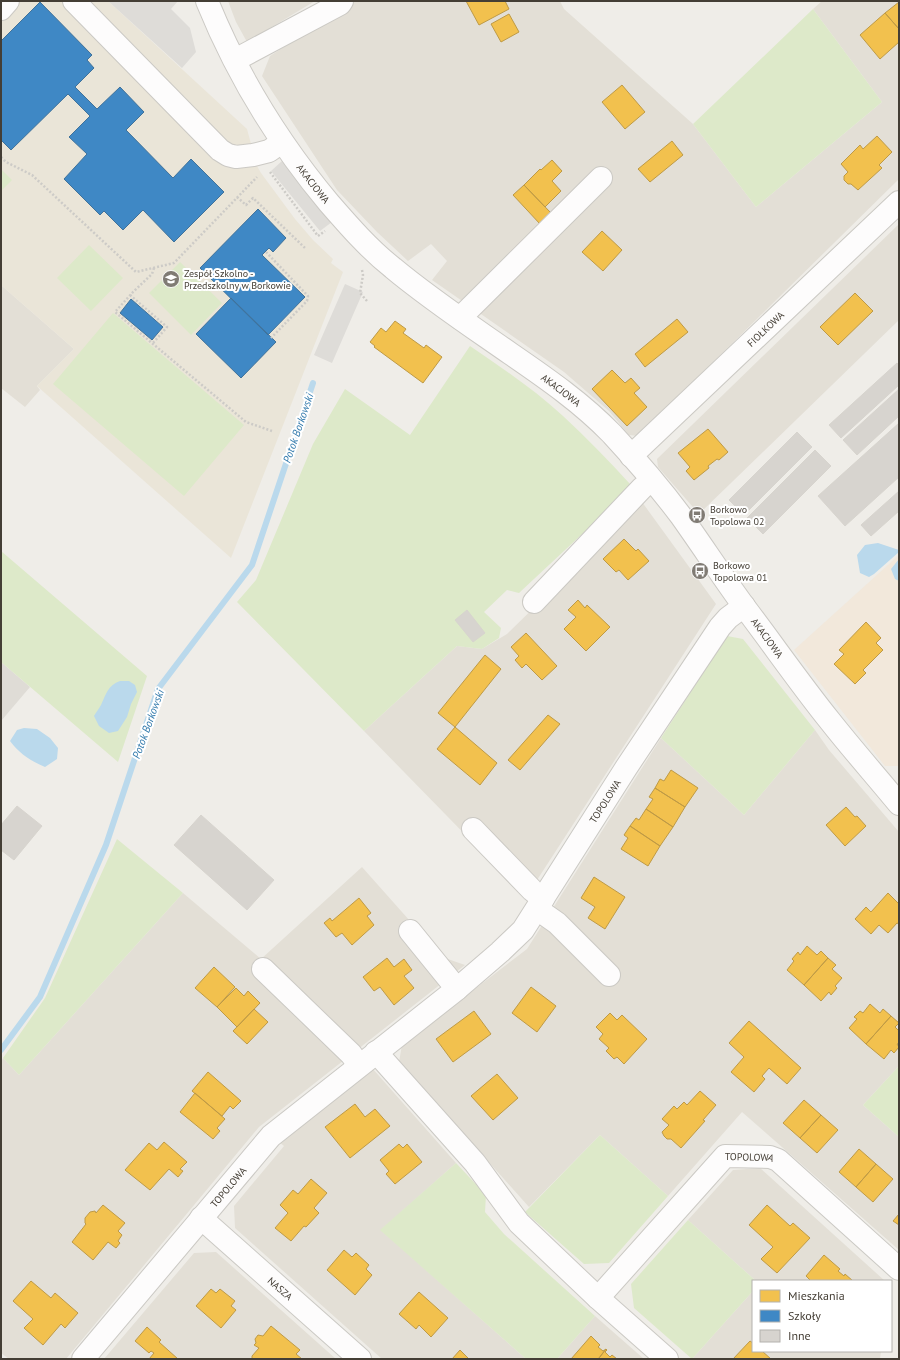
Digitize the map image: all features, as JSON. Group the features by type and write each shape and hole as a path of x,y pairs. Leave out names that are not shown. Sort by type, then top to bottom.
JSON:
{"street":[{"path":"1,9 8,1"},
{"path":"74,1 220,150 228,156 236,157 253,155 269,151 282,142"},
{"name":"AKACJOWA","path":"207,1 220,32 251,92 282,142 305,174 350,227 392,268 461,319 544,377 578,404 609,432 652,480 681,516 744,606 830,720 898,800"},
{"path":"235,60 340,4 342,1"},
{"path":"461,319 467,311 601,178"},
{"name":"FIOŁKOWA","path":"631,456 899,202"},
{"path":"534,602 642,488 652,480"},
{"name":"TOPOLOWA","path":"83,1359 271,1136 457,989 523,930 626,768 720,626 744,606"},
{"path":"472,828 532,890 540,904 609,975"},
{"path":"410,931 457,989"},
{"path":"263,969 351,1054 368,1059 475,1163 519,1223 598,1298 667,1359"},
{"name":"TOPOLOWA","path":"598,1298 725,1156 770,1157 778,1160 899,1268"},
{"name":"NASZA","path":"201,1218 360,1359"}],"path":[{"path":"1,156 6,162 32,175 136,272 174,262 261,173"},
{"path":"237,197 246,205 253,198 305,248"},
{"path":"266,252 308,296 307,301 271,338"},
{"path":"362,265 363,275 360,293 367,301"},
{"path":"154,268 152,274 130,295 116,312 246,422 272,431"},
{"path":"130,295 167,327 153,343"}],"shaded area":[{"name":"Zespół Szkolno - Przedszkolny w Borkowie","path":"1,1 108,1 247,129 257,166 261,173 295,219 313,240 333,259 331,263 343,272 231,558 37,386 74,349 1,285"},
{"path":"108,1 178,1 171,9 190,28 196,52 182,68"},
{"path":"228,1 315,1 247,42 236,22"},
{"path":"355,1 560,1 564,9 693,124 756,207 882,102 813,9 822,1 899,1 899,179 638,436 629,435 609,411 564,372 432,280 447,261 431,244 408,261 377,232 337,190 262,76 270,56"},
{"path":"282,161 332,222 320,231 271,171"},
{"path":"899,224 899,320 699,514 658,467 657,459"},
{"path":"345,284 363,292 332,363 314,355"},
{"path":"1,285 74,349 37,386 40,390 25,407 1,388"},
{"path":"642,502 716,604 526,897 364,731 457,646 482,649 507,634"},
{"path":"899,555 899,766 885,766 794,650"},
{"path":"1,662 30,687 1,721"},
{"path":"815,730 829,750 899,832 899,1066 863,1105 899,1137 899,1250 742,1112 668,1196 600,1135 529,1207 399,1062 402,1045 527,949 661,738 744,815"},
{"path":"362,867 442,957 465,965 259,1127 66,1359 9,1359 1,1353 1,1062 3,1058 19,1075 183,893 261,959"},
{"path":"372,1068 456,1163 381,1230 526,1359 382,1359 235,1228 234,1206 284,1146 279,1142"},
{"path":"760,1168 884,1280 755,1280 688,1220 733,1170"},
{"path":"216,1252 336,1359 104,1359 194,1253"},
{"path":"752,1292 752,1352 881,1352 880,1359 692,1359"},
{"path":"595,1316 644,1359 557,1359"}],"green space":[{"path":"813,9 882,102 756,207 693,124"},
{"path":"1,169 12,180 1,191"},
{"path":"89,245 123,278 91,311 57,278"},
{"path":"180,262 222,303 191,335 149,293"},
{"path":"113,313 244,425 184,496 53,384"},
{"path":"470,346 552,406 606,458 630,484 625,494 519,593 507,590 484,612 501,628 499,638 482,649 457,646 364,731 237,602 256,580 313,444 345,389 410,435"},
{"path":"1,551 147,676 118,762 1,662"},
{"path":"727,636 743,639 815,730 744,815 661,738"},
{"path":"117,839 183,893 19,1075 3,1058 45,998"},
{"path":"899,1066 899,1137 863,1105"},
{"path":"600,1135 668,1196 609,1263 584,1264 525,1212"},
{"path":"456,1163 486,1195 485,1212 504,1234 595,1316 557,1359 526,1359 380,1230"},
{"path":"688,1220 755,1280 752,1280 752,1292 692,1359 634,1308 631,1284"}],"water":[{"path":"878,543 899,550 899,552 869,577 860,573 857,555 865,545"},
{"path":"899,559 899,581 895,579 891,569"},
{"path":"120,681 129,681 135,685 137,692 127,717 118,731 109,733 99,726 94,716 110,687"},
{"path":"24,728 37,729 50,738 58,748 57,759 45,767 17,750 10,741 17,730"}],"building: Mieszkania":[{"path":"466,1 505,1 509,9 479,25"},
{"path":"899,2 899,29 885,13"},
{"path":"885,13 899,29 899,42 880,59 860,35"},
{"path":"509,14 519,32 501,42 491,24"},
{"path":"622,85 645,112 625,129 602,102"},
{"path":"877,136 892,152 879,165 882,168 858,190 844,180 844,176 848,172 841,164 860,145 863,149"},
{"path":"672,141 683,155 650,182 638,169"},
{"path":"552,160 562,171 552,181 561,191 545,207 524,185 540,169 541,170"},
{"path":"524,185 551,213 540,224 513,195"},
{"path":"602,231 622,250 603,271 582,252"},
{"path":"855,293 873,311 838,345 820,327"},
{"path":"677,319 688,332 645,367 635,354"},
{"path":"395,321 406,329 403,333 424,348 426,345 442,357 423,383 374,347 375,346 370,342 381,328 386,332"},
{"path":"612,370 625,383 631,378 640,388 634,393 647,407 627,426 592,389"},
{"path":"708,429 728,452 719,460 717,459 708,466 709,468 694,480 686,471 690,467 678,453"},
{"path":"624,539 636,551 638,549 649,561 628,580 619,570 616,572 603,559"},
{"path":"578,600 585,608 587,605 610,627 586,651 564,629 576,617 568,610"},
{"path":"866,622 881,638 876,643 883,650 863,670 866,673 855,684 834,664 844,654 839,650"},
{"path":"526,633 557,666 542,680 526,664 522,668 515,660 519,656 511,647"},
{"path":"485,655 501,669 455,727 438,713"},
{"path":"548,715 560,724 520,770 508,760"},
{"path":"455,727 497,763 480,785 437,749"},
{"path":"671,770 698,788 685,807 655,788 660,779 664,781"},
{"path":"655,788 685,807 673,827 646,809 653,799 649,797"},
{"path":"846,807 866,826 845,846 826,825"},
{"path":"646,809 673,827 660,846 630,826 636,818 639,820"},
{"path":"630,826 660,846 648,866 621,849 628,838 624,835"},
{"path":"594,877 625,897 605,929 588,918 595,907 581,898"},
{"path":"888,893 899,904 899,924 897,923 888,933 879,925 871,934 855,919 866,907 871,912"},
{"path":"359,898 371,913 367,916 374,925 352,945 342,933 336,937 324,923 330,918 332,921"},
{"path":"807,946 817,955 821,951 828,958 804,985 787,970 794,961 792,959 798,952 800,955"},
{"path":"387,958 394,967 404,959 412,970 404,976 414,988 394,1005 380,987 374,991 363,977"},
{"path":"828,958 836,965 832,969 842,978 835,986 837,988 831,995 829,992 821,1001 804,985"},
{"path":"214,967 235,987 217,1007 195,988"},
{"path":"531,987 556,1006 537,1032 512,1013"},
{"path":"236,988 244,996 248,991 260,1003 237,1027 217,1007"},
{"path":"870,1004 880,1013 883,1009 891,1016 866,1044 849,1028 857,1019 854,1017 860,1011 863,1013"},
{"path":"254,1009 268,1022 247,1044 233,1031"},
{"path":"474,1011 491,1034 453,1062 436,1039"},
{"path":"610,1013 617,1020 622,1015 647,1039 624,1064 617,1057 614,1059 606,1051 609,1048 599,1039 603,1034 596,1027"},
{"path":"891,1016 899,1023 895,1027 899,1031 899,1043 897,1044 899,1047 894,1053 891,1050 884,1059 866,1044"},
{"path":"749,1021 801,1068 787,1084 769,1068 762,1076 765,1079 754,1092 731,1072 744,1057 729,1043"},
{"path":"208,1072 241,1101 233,1109 230,1106 222,1116 192,1091"},
{"path":"497,1074 518,1098 493,1120 471,1096"},
{"path":"700,1091 716,1105 703,1120 705,1121 681,1148 671,1139 667,1139 664,1136 662,1132 669,1125 662,1119 674,1106 677,1109 684,1102 687,1105"},
{"path":"195,1093 225,1119 217,1128 220,1131 213,1139 180,1112"},
{"path":"804,1100 821,1115 800,1138 783,1123"},
{"path":"355,1104 365,1117 375,1109 390,1126 350,1158 325,1127"},
{"path":"821,1115 838,1130 817,1153 800,1138"},
{"path":"164,1142 187,1162 180,1169 183,1171 178,1177 169,1169 150,1190 125,1170 149,1143 157,1150"},
{"path":"399,1144 403,1148 407,1144 422,1162 395,1184 386,1174 389,1171 380,1160"},
{"path":"859,1149 876,1164 856,1187 839,1172"},
{"path":"876,1164 893,1179 873,1202 856,1187"},
{"path":"311,1179 327,1193 314,1208 319,1213 306,1227 304,1226 291,1241 275,1228 288,1213 280,1205 293,1190 298,1194"},
{"path":"103,1205 125,1223 118,1231 122,1235 118,1241 120,1243 116,1248 108,1242 93,1260 72,1242 86,1224 85,1218 90,1212 95,1211 96,1213"},
{"path":"767,1205 790,1226 793,1223 810,1238 777,1273 761,1259 773,1247 749,1225"},
{"path":"899,1214 899,1225 893,1221"},
{"path":"344,1250 352,1257 356,1253 369,1265 366,1269 372,1275 355,1295 327,1270"},
{"path":"824,1255 840,1269 838,1271 844,1276 845,1274 852,1280 810,1280 806,1276"},
{"path":"31,1281 51,1298 55,1293 78,1313 65,1328 61,1324 43,1345 24,1328 33,1319 13,1301"},
{"path":"211,1289 216,1293 220,1289 235,1301 231,1306 236,1310 221,1328 196,1306"},
{"path":"419,1292 448,1318 431,1337 419,1325 416,1329 399,1314"},
{"path":"271,1326 300,1350 296,1354 302,1359 252,1359 252,1356 259,1348 254,1345 256,1343 255,1339 258,1335 263,1336"},
{"path":"147,1327 161,1340 159,1342 178,1359 149,1359 154,1353 151,1351 149,1353 135,1341"},
{"path":"591,1336 600,1345 598,1347 603,1351 606,1349 600,1357 598,1359 571,1359"},
{"path":"750,1341 752,1342 752,1352 763,1352 771,1359 733,1359"},
{"path":"606,1349 607,1350 605,1352 610,1357 612,1355 617,1359 598,1359"},
{"path":"460,1350 469,1359 452,1359"}],"building: Szkoły":[{"path":"40,2 92,55 87,60 94,68 75,87 97,109 120,87 144,112 126,130 173,178 191,159 224,192 174,242 143,210 123,230 104,211 100,215 64,179 87,154 69,137 90,116 68,94 11,150 1,140 1,41"},
{"path":"258,209 286,238 273,252 269,248 262,255 305,297 268,335 200,268"},
{"path":"231,298 276,342 241,378 196,334"},
{"path":"131,299 163,327 152,340 120,313"}],"building: Inne":[{"path":"897,363 899,365 899,385 841,438 829,425"},
{"path":"899,389 899,416 857,455 843,440"},
{"path":"899,423 899,477 845,526 818,496"},
{"path":"797,432 812,447 744,515 729,500"},
{"path":"815,450 831,466 763,534 747,518"},
{"path":"899,491 899,511 871,536 861,525"},
{"path":"467,610 485,633 473,642 455,620"},
{"path":"17,806 42,826 14,860 1,850 1,825"},
{"path":"201,815 274,880 247,910 174,845"}],"waterway":[{"name":"Potok Borkowski","path":"1,1050 40,997 106,845 158,689 252,565 313,383"}],"place":[{"name":"Zespół Szkolno - Przedszkolny w Borkowie","path":"171,279"},
{"name":"Borkowo Topolowa 02","path":"697,515"},
{"name":"Borkowo Topolowa 01","path":"700,571"}]}
